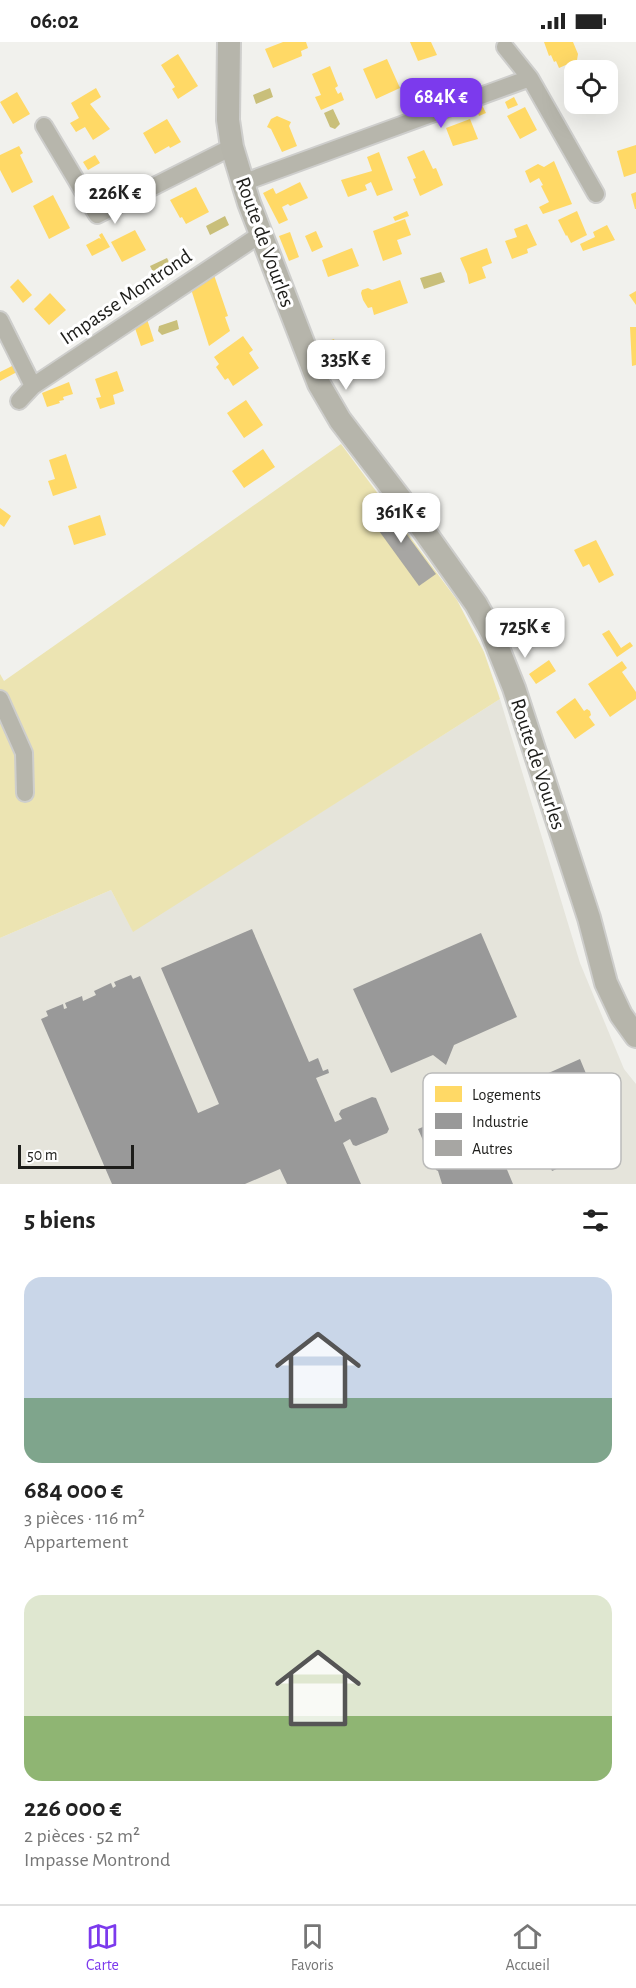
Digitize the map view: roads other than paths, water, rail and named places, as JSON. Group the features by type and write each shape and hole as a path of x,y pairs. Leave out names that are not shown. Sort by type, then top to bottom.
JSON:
{"street":[{"name":"Route de Vourles","path":"229,42 228,120 232,147 242,183 319,384 340,420 412,514 476,604 492,633 514,688 606,983 621,1015 636,1036"},
{"path":"505,47 530,78 596,194"},
{"path":"242,183 530,78"},
{"path":"44,126 97,215 232,147"},
{"name":"Impasse Montrond","path":"19,400 33,386 261,234"},
{"path":"0,320 33,386"},
{"path":"0,699 24,753 26,794"},
{"name":"Route de Vourles","path":"595,943 626,999 636,1011"}]}
